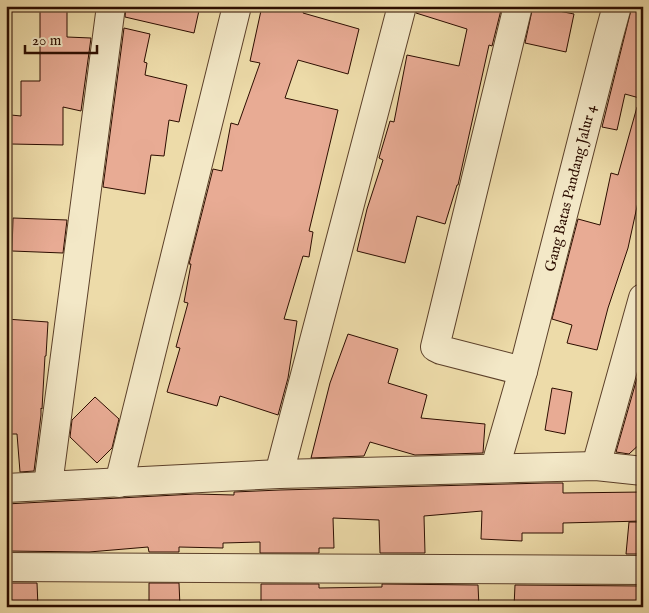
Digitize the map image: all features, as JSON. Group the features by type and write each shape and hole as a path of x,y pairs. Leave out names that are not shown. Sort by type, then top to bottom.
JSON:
{"street":[{"path":"48,486 111,6"},
{"path":"119,483 237,6"},
{"path":"279,474 402,6"},
{"path":"518,6 435,347 523,371"},
{"name":"Gang Batas Pandang Jalur 4","path":"495,468 523,371 617,6"},
{"path":"596,466 643,298"},
{"path":"6,488 279,474 495,468 596,466 643,471"},
{"path":"6,567 643,570"}],"building":[{"path":"126,6 200,6 194,33 125,17"},
{"path":"262,6 305,6 303,13 359,29 348,74 298,60 285,98 338,110 309,231 313,232 309,257 303,256 284,319 297,321 288,378 278,415 220,396 217,406 167,392 180,348 176,347 188,303 184,302 191,264 189,264 213,169 222,171 231,123 238,125 260,63 250,61"},
{"path":"417,6 502,6 492,46 489,45 458,185 445,224 417,216 405,263 357,251 367,209 383,160 379,158 390,121 394,122 407,55 459,66 467,29 416,13"},
{"path":"533,6 574,14 566,52 525,43"},
{"path":"632,6 643,6 643,99 625,94 617,130 602,127"},
{"path":"40,9 67,9 67,37 91,38 81,111 63,107 63,145 11,144 11,115 21,116 21,81 40,81"},
{"path":"124,28 150,34 144,62 147,63 145,75 187,85 179,122 169,120 164,156 151,155 145,194 103,187"},
{"path":"637,107 643,107 643,179 628,248 608,308 597,350 567,343 572,325 552,319 578,219 600,225 611,173 618,175"},
{"path":"13,218 67,220 63,253 12,251"},
{"path":"6,319 48,322 42,409 34,471 20,472 17,434 6,434"},
{"path":"348,334 398,349 388,383 427,395 421,418 485,424 483,453 415,455 370,442 364,456 311,458 330,383"},
{"path":"643,357 643,441 629,454 616,452"},
{"path":"552,388 572,392 565,434 545,430"},
{"path":"95,397 119,419 112,448 97,463 70,437 72,420"},
{"path":"563,483 563,493 643,492 643,521 563,523 563,533 522,533 522,541 481,539 482,511 424,516 425,553 380,553 379,520 333,518 334,548 319,548 319,553 260,553 260,542 223,543 223,548 179,547 179,552 149,552 148,547 89,552 7,551 6,504 195,494 234,495 234,492 280,490"},
{"path":"629,522 643,522 643,554 626,554"},
{"path":"6,583 37,583 38,607 6,607"},
{"path":"149,583 179,583 180,607 149,607"},
{"path":"261,584 319,584 319,588 382,587 382,584 478,585 479,607 261,607"},
{"path":"515,585 642,586 640,607 514,607"}]}
